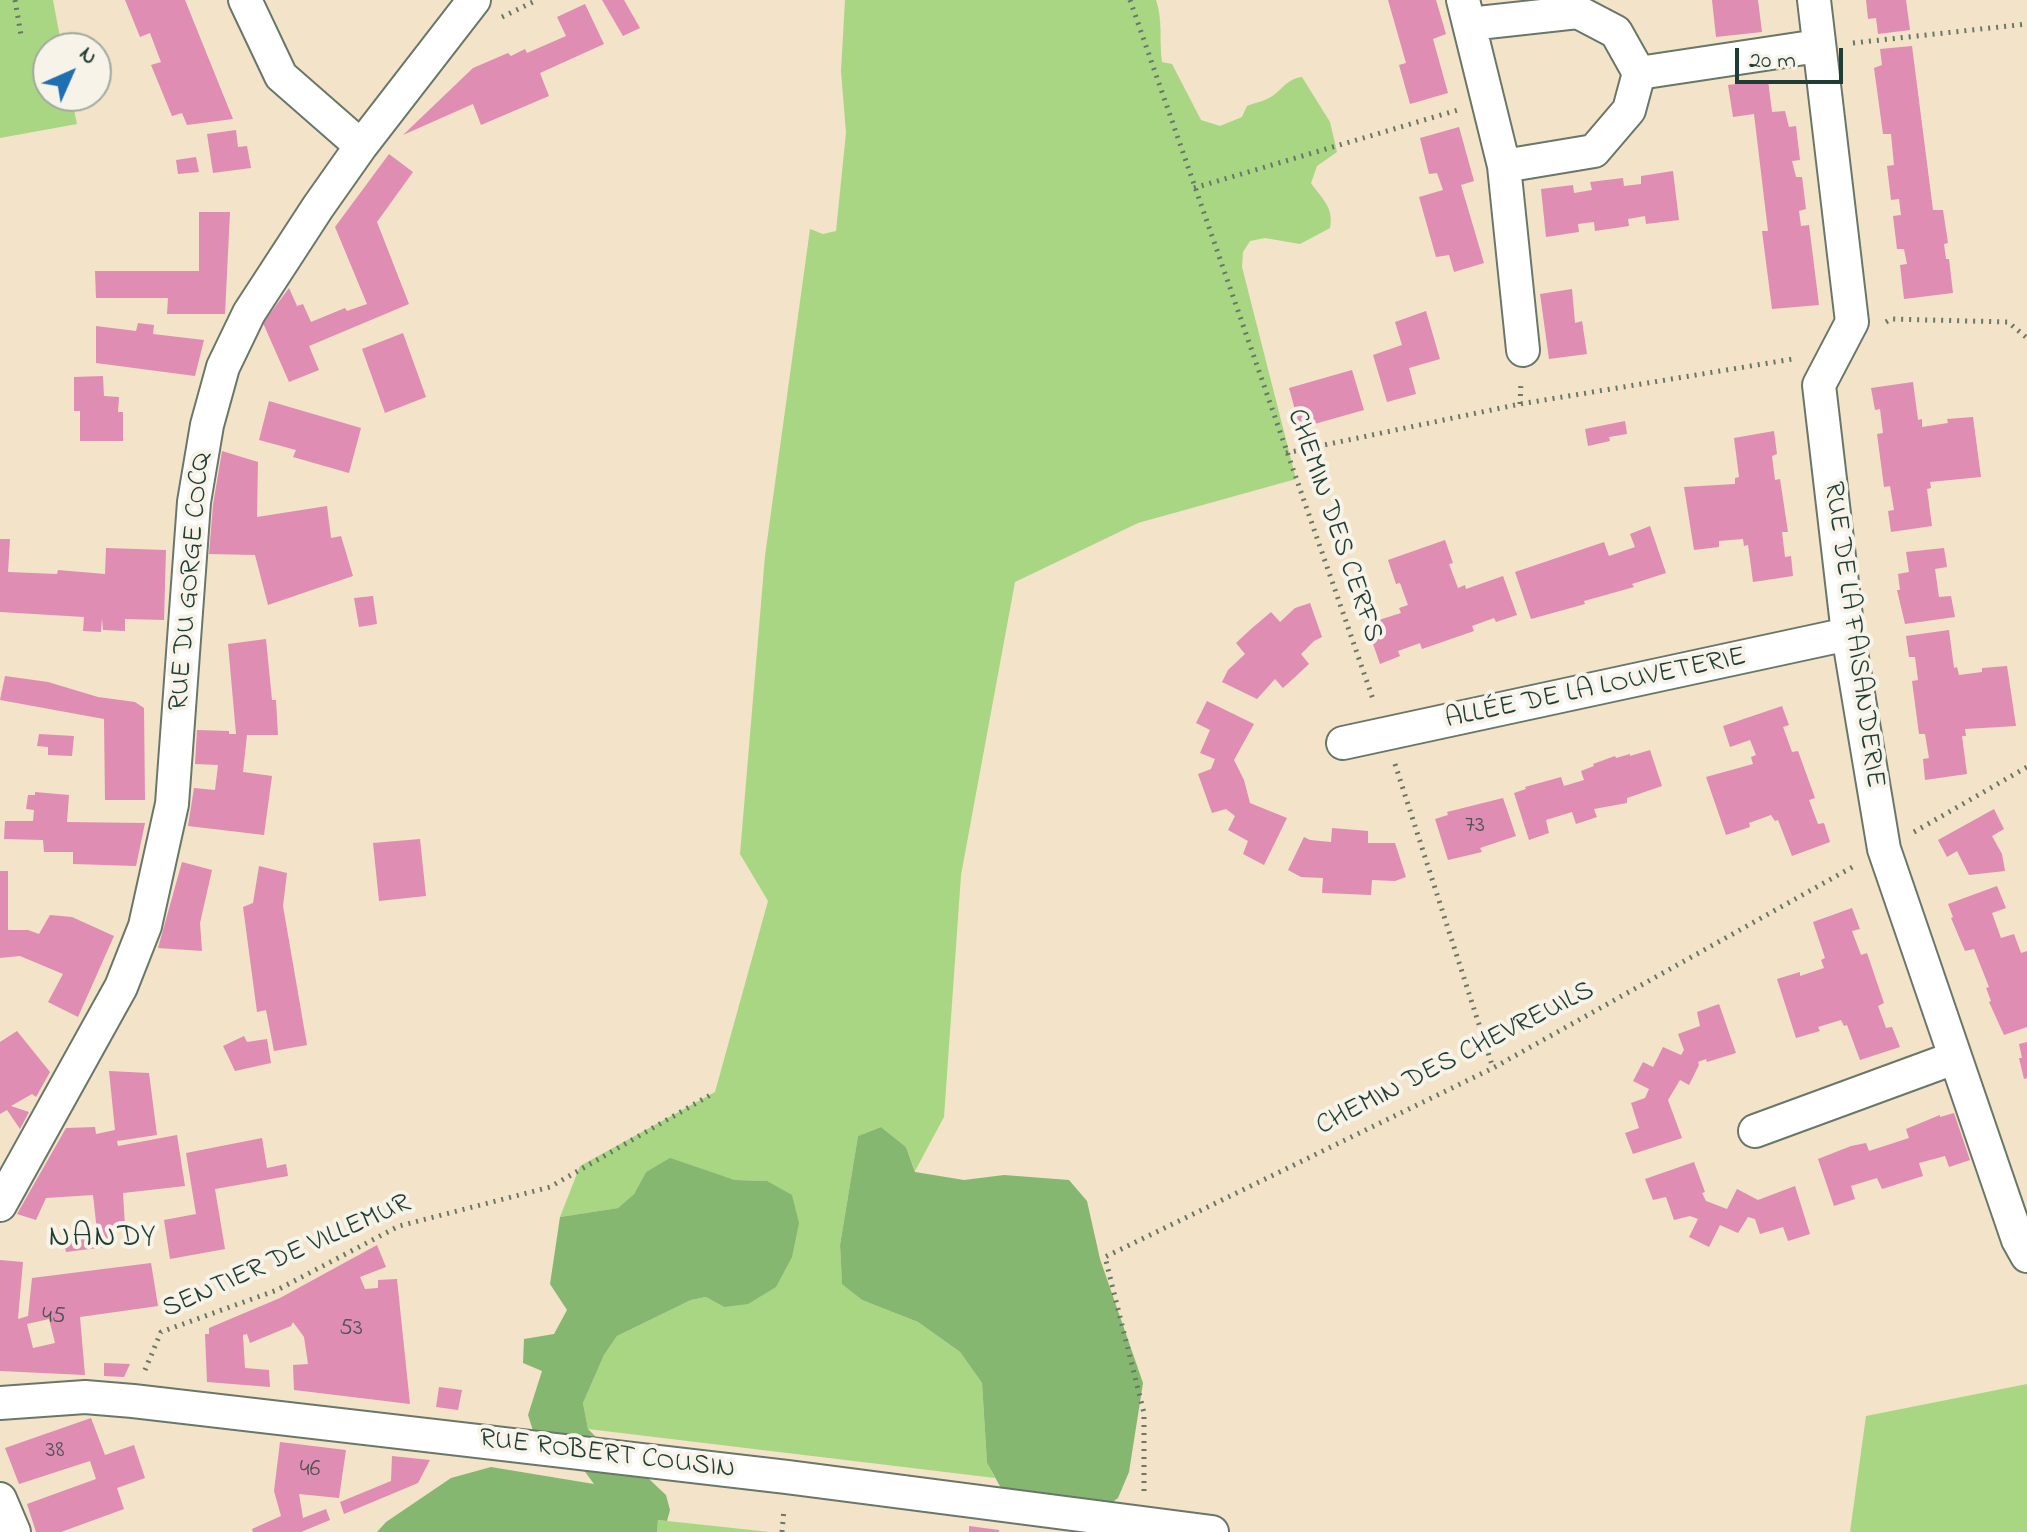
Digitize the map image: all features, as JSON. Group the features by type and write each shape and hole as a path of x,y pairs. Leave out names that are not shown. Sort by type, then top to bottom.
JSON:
{"street":[{"path":"245,0 281,76 361,146"},
{"name":"RUE DU GORGE COCQ","path":"0,1205 121,987 145,926 172,804 194,502 207,425 223,367 249,313 318,207 474,0"},
{"name":"RUE DE LA FAISANDERIE","path":"1814,0 1852,322 1819,385 1848,634 1884,849 1954,1058 2018,1240 2027,1256"},
{"path":"1504,166 1594,151 1629,110 1639,73 1616,32 1578,12 1466,12 1504,166 1523,350"},
{"path":"1639,73 1818,46"},
{"name":"ALLÉE DE LA LOUVETERIE","path":"1343,743 1848,634"},
{"path":"1755,1131 1954,1058"},
{"name":"RUE ROBERT COUSIN","path":"0,1403 85,1397 133,1401 787,1477 1212,1532"},
{"path":"0,1499 14,1532"}],"path":[{"path":"15,0 21,35"},
{"name":"CHEMIN DES CERFS","path":"1130,0 1386,736 1493,1068"},
{"path":"1818,46 2027,24"},
{"path":"1194,188 1489,101"},
{"path":"1286,453 1520,404 1836,352 1891,319 2008,322 2027,338"},
{"name":"CHEMIN DES CHEVREUILS","path":"1144,1493 1144,1413 1105,1257 1493,1068 2027,767"},
{"name":"SENTIER DE VILLEMUR","path":"133,1401 161,1332 277,1290 399,1226 550,1187 712,1094"}],"green space":[{"path":"0,0 53,0 59,32 32,32 32,112 74,112 77,124 0,138"},
{"path":"845,0 1156,0 1162,62 1172,64 1201,120 1220,126 1242,117 1247,106 1267,99 1291,80 1302,77 1330,122 1337,152 1317,166 1311,183 1329,209 1330,228 1300,244 1265,238 1250,241 1243,252 1242,267 1296,479 1138,523 1015,582 961,875 944,1117 915,1171 906,1147 881,1127 858,1136 840,1245 842,1283 862,1300 918,1322 960,1352 982,1383 987,1463 995,1478 588,1429 583,1403 604,1355 617,1336 691,1300 706,1297 724,1307 767,1181 735,1180 670,1159 646,1172 634,1194 618,1208 560,1217 580,1166 715,1092 768,901 740,854 765,556 810,229 823,234 836,231 846,133 841,71"},
{"path":"881,1127 906,1147 915,1172 964,1180 1004,1175 1069,1180 1087,1201 1100,1259 1143,1383 1129,1472 1118,1498 1097,1514 1006,1497 987,1463 982,1383 960,1352 918,1322 862,1300 842,1284 840,1245 858,1136"},
{"path":"670,1158 735,1180 767,1181 792,1195 799,1223 792,1257 776,1287 748,1304 724,1307 706,1297 691,1300 617,1336 604,1355 583,1403 588,1429 625,1466 649,1479 666,1495 670,1510 667,1521 658,1520 657,1532 377,1532 386,1522 451,1478 491,1467 594,1484 569,1450 535,1437 528,1415 542,1371 523,1363 524,1339 554,1334 567,1310 550,1284 560,1217 618,1208 634,1194 646,1172"},
{"path":"2027,1384 2027,1532 1850,1532 1866,1416"},
{"path":"658,1520 770,1532 657,1532"}],"building":[{"path":"125,0 185,0 233,119 187,125 182,113 172,116 151,65 161,62 150,33 140,37"},
{"path":"602,0 624,0 640,28 623,36"},
{"path":"1388,0 1436,0 1446,34 1433,39 1448,93 1410,104 1399,65 1406,63"},
{"path":"1712,0 1758,0 1762,32 1716,37"},
{"path":"1866,0 1906,0 1910,30 1878,34 1876,18 1868,19"},
{"path":"585,4 604,44 540,73 549,96 481,125 473,104 403,135 473,68 508,53 511,56 525,49 527,53 566,36 557,17"},
{"path":"1912,46 1933,210 1943,210 1948,243 1944,244 1953,293 1904,299 1900,265 1907,264 1904,249 1897,249 1893,216 1901,215 1899,199 1891,200 1887,166 1894,165 1891,134 1883,134 1874,68 1882,65 1880,49"},
{"path":"1768,80 1772,112 1785,111 1789,127 1796,126 1800,160 1792,161 1796,177 1802,177 1806,209 1799,211 1801,226 1809,225 1819,305 1772,309 1762,231 1768,231 1754,114 1733,117 1728,85"},
{"path":"1459,127 1474,181 1461,185 1484,263 1454,272 1449,255 1436,257 1419,197 1443,190 1437,173 1429,174 1420,138"},
{"path":"236,130 238,147 247,146 251,168 213,173 207,134"},
{"path":"389,154 413,172 377,222 409,304 309,346 319,370 289,382 263,323 289,288 297,306 303,304 311,322 345,308 347,311 367,304 335,227"},
{"path":"196,157 199,172 178,174 176,160"},
{"path":"1673,171 1679,220 1646,224 1645,216 1628,219 1629,226 1595,231 1594,222 1578,224 1579,232 1546,237 1541,189 1573,185 1574,193 1592,190 1590,182 1623,178 1624,186 1641,184 1641,176"},
{"path":"199,212 230,212 225,314 167,314 168,298 96,298 95,271 199,271"},
{"path":"1572,289 1575,323 1582,321 1587,354 1549,359 1540,294"},
{"path":"1426,311 1440,359 1409,368 1416,394 1387,402 1373,355 1402,345 1395,322"},
{"path":"138,323 154,325 153,334 204,340 195,376 96,363 96,326 136,331"},
{"path":"403,333 426,397 385,413 362,349"},
{"path":"1352,370 1364,410 1300,428 1289,388"},
{"path":"103,376 104,396 119,397 118,412 123,412 123,441 80,441 80,411 74,411 74,377"},
{"path":"1913,382 1918,420 1922,419 1922,427 1948,423 1947,419 1973,417 1981,477 1930,482 1931,488 1927,489 1932,526 1891,532 1888,511 1894,510 1890,486 1884,487 1877,434 1883,433 1880,409 1875,410 1871,388"},
{"path":"269,401 361,428 349,473 293,457 296,450 259,440"},
{"path":"1625,421 1627,434 1609,437 1610,441 1588,446 1585,429"},
{"path":"1774,431 1777,454 1772,456 1775,480 1780,479 1788,532 1782,532 1785,557 1791,556 1793,576 1753,582 1748,545 1744,546 1743,539 1719,541 1719,547 1694,550 1684,487 1735,484 1735,478 1739,477 1734,438"},
{"path":"222,451 258,462 257,517 327,506 331,538 341,536 353,576 268,605 255,555 209,554"},
{"path":"1650,526 1666,573 1632,584 1634,587 1584,601 1585,604 1531,619 1515,572 1604,542 1609,556 1635,547 1630,534"},
{"path":"0,539 10,539 8,572 57,574 58,570 105,574 106,548 166,550 164,620 125,619 125,631 103,630 102,618 101,632 83,631 84,617 0,612"},
{"path":"1445,540 1453,563 1449,564 1458,588 1465,585 1466,589 1503,576 1517,615 1496,622 1494,618 1472,626 1474,631 1422,649 1420,643 1398,651 1400,656 1380,664 1366,624 1401,613 1399,608 1408,605 1400,583 1396,584 1388,560"},
{"path":"1944,548 1947,567 1935,569 1939,597 1951,596 1955,617 1905,624 1897,590 1900,590 1898,574 1909,572 1906,552"},
{"path":"373,596 377,624 359,627 354,598"},
{"path":"1310,603 1322,637 1301,654 1309,664 1283,688 1275,679 1257,699 1222,682 1228,670 1245,654 1236,643 1251,629 1271,612 1280,622 1295,608"},
{"path":"1949,630 1954,668 1957,667 1959,675 1982,672 1982,668 2007,666 2016,726 1965,729 1966,736 1962,736 1967,774 1925,780 1923,759 1929,758 1925,734 1919,734 1912,681 1918,680 1915,657 1909,657 1906,636"},
{"path":"266,639 278,735 247,735 243,772 272,776 264,835 188,826 194,788 215,790 218,765 195,764 197,730 236,734 228,644"},
{"path":"5,676 48,682 98,697 135,702 144,708 145,800 105,800 104,719 0,700"},
{"path":"1207,701 1254,724 1234,760 1250,803 1287,818 1264,865 1243,854 1248,841 1228,830 1235,816 1226,809 1212,813 1198,774 1211,769 1215,759 1200,753 1210,730 1196,723"},
{"path":"1782,706 1789,725 1783,727 1792,752 1798,751 1815,798 1809,800 1818,824 1824,823 1830,842 1792,856 1778,820 1775,821 1771,815 1749,823 1750,827 1726,835 1706,777 1753,764 1751,757 1756,755 1750,740 1730,747 1723,726"},
{"path":"39,734 74,736 72,756 48,755 48,747 37,746"},
{"path":"1650,750 1662,786 1627,798 1627,803 1594,809 1597,817 1576,824 1572,812 1546,820 1549,833 1529,840 1514,793 1561,777 1564,786 1584,780 1581,771 1593,764 1615,756 1630,756"},
{"path":"35,792 69,795 67,822 145,823 136,866 73,864 73,852 44,852 43,840 4,839 5,821 33,821 34,810 26,809 28,795 35,795"},
{"path":"1503,798 1516,836 1480,848 1482,852 1448,860 1435,819 1448,815 1447,812"},
{"path":"1994,809 2004,829 1992,836 2002,854 2005,871 1969,875 1957,851 1947,857 1938,840"},
{"path":"1332,828 1368,831 1368,843 1395,843 1406,877 1395,881 1372,880 1371,895 1322,893 1323,878 1301,877 1288,870 1304,837 1331,842"},
{"path":"420,839 426,896 379,901 373,843"},
{"path":"182,862 212,870 200,923 202,951 158,948"},
{"path":"259,866 287,873 283,906 307,1045 274,1051 266,1010 257,1012 243,907 253,903"},
{"path":"0,871 8,871 8,930 28,930 39,934 50,915 72,917 114,936 78,1017 48,1002 63,974 20,956 0,958"},
{"path":"1997,886 2006,908 1992,913 2001,938 2014,934 2021,953 2027,951 2027,1027 2004,1035 1989,1002 1986,988 1989,987 1974,949 1965,951 1948,904"},
{"path":"1852,908 1860,929 1852,931 1861,955 1867,953 1884,1003 1878,1006 1886,1028 1892,1027 1900,1047 1860,1060 1847,1025 1844,1026 1841,1020 1818,1027 1820,1031 1796,1038 1777,979 1824,968 1821,960 1825,958 1813,922"},
{"path":"1719,1004 1736,1053 1698,1062 1689,1085 1680,1080 1668,1100 1682,1138 1633,1154 1625,1133 1639,1128 1631,1103 1645,1098 1649,1089 1633,1081 1643,1062 1653,1067 1663,1047 1681,1055 1684,1050 1678,1034 1700,1026 1697,1012"},
{"path":"17,1031 50,1072 36,1097 32,1094 11,1106 29,1112 20,1129 7,1110 0,1114 0,1042"},
{"path":"244,1036 247,1042 267,1039 271,1063 235,1071 223,1046"},
{"path":"2027,1042 2027,1078 2024,1079 2019,1044"},
{"path":"109,1071 149,1073 157,1135 117,1141 118,1146 177,1135 185,1186 123,1193 125,1226 111,1229 114,1246 66,1252 63,1238 97,1231 93,1195 46,1198 36,1220 17,1214 66,1128 95,1127 96,1134 115,1130"},
{"path":"1954,1113 1970,1160 1949,1167 1945,1156 1919,1163 1923,1176 1882,1189 1877,1178 1851,1186 1855,1199 1834,1206 1818,1159 1851,1146 1866,1143 1869,1151 1909,1138 1906,1129 1940,1115"},
{"path":"262,1138 267,1168 286,1164 288,1176 215,1189 225,1249 170,1259 164,1220 196,1214 186,1153"},
{"path":"1694,1162 1706,1201 1727,1209 1737,1189 1758,1200 1795,1186 1810,1234 1788,1241 1783,1227 1760,1234 1755,1219 1748,1217 1738,1233 1720,1225 1709,1247 1689,1237 1698,1219 1690,1216 1674,1220 1666,1197 1653,1200 1645,1179"},
{"path":"377,1245 386,1267 360,1277 365,1289 378,1288 378,1280 397,1279 410,1404 294,1390 293,1365 308,1364 304,1337 293,1322 291,1326 250,1343 247,1334 243,1335 245,1368 269,1370 270,1387 207,1382 205,1334 209,1334 209,1328 280,1298"},
{"path":"0,1260 23,1262 18,1319 28,1316 32,1278 151,1263 158,1306 80,1317 85,1375 0,1371","holes":["49,1319 55,1343 33,1348 27,1324"]},
{"path":"104,1363 130,1364 124,1377 104,1376"},
{"path":"439,1387 462,1390 458,1410 436,1407"},
{"path":"91,1418 105,1455 134,1445 145,1478 117,1488 124,1509 61,1532 36,1532 27,1504 96,1479 90,1461 19,1484 5,1448"},
{"path":"280,1442 346,1450 339,1498 299,1494 303,1518 326,1509 330,1520 301,1532 253,1532 252,1529 281,1516 274,1491"},
{"path":"392,1456 430,1460 418,1483 344,1514 340,1502 391,1481"},
{"path":"969,1526 999,1530 999,1532 969,1532"}],"district":[{"name":"NANDY","path":"103,1240"}]}
